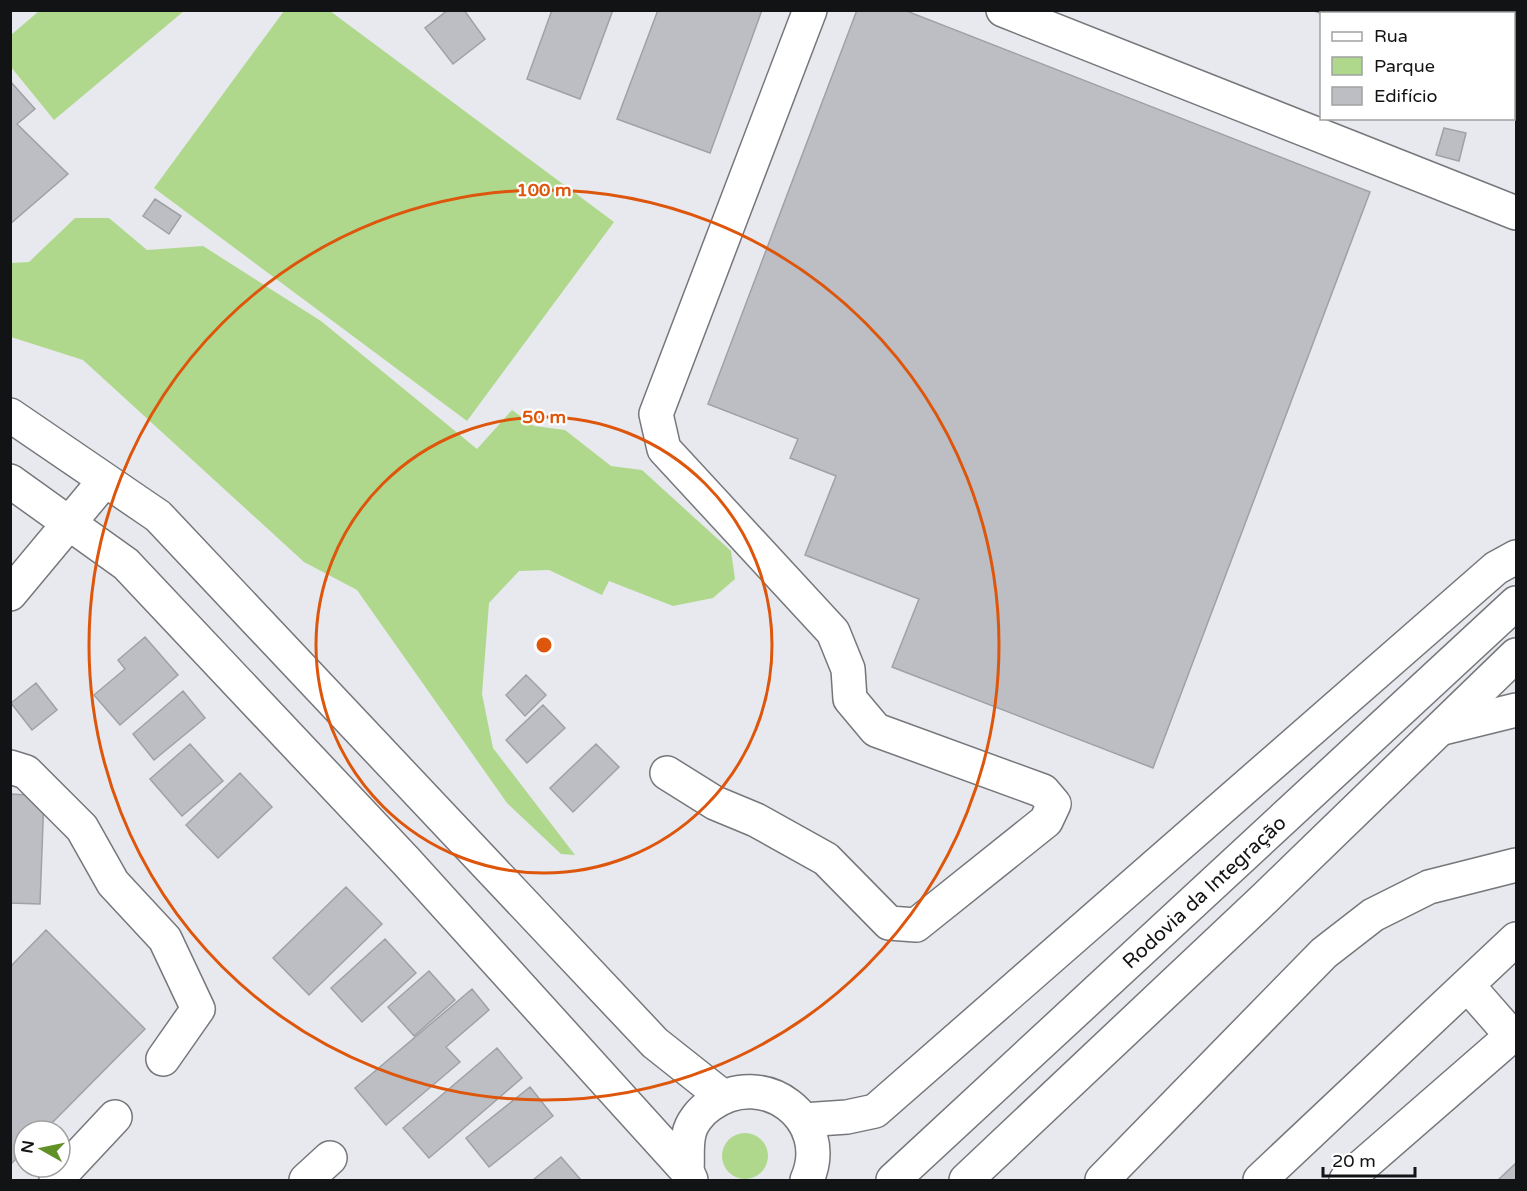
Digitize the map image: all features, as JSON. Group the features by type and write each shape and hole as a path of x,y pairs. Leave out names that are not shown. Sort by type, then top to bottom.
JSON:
{"main road":[{"path":"668,773 715,803 756,820 826,859 889,923 916,925 1046,821 1054,804 1043,791 876,730 850,699 848,669 833,632 664,449 656,414 810,10"},
{"path":"1003,10 1516,213"},
{"path":"10,415 158,516 655,1043 722,1096"},
{"path":"10,594 105,480"},
{"path":"10,481 126,564 406,861 689,1176"},
{"path":"803,1120 847,1117 875,1111 1496,568 1516,557"},
{"name":"Rodovia da Integração","path":"902,1173 1516,603"},
{"path":"966,1180 1264,899 1516,655"},
{"path":"1439,729 1516,710"},
{"path":"10,767 26,772 82,828 113,883 165,939 198,1010 163,1059"},
{"path":"1102,1180 1324,953 1373,915 1429,887 1516,865"},
{"path":"1260,1180 1469,987 1516,939"},
{"path":"1346,1180 1514,1034 1469,987"},
{"path":"689,1176 689,1132 702,1111 722,1096 752,1090 781,1098 803,1120 813,1149 808,1180"},
{"path":"56,1180 115,1117"},
{"path":"306,1180 330,1158"}],"green space":[{"path":"39,11 184,11 54,120 11,67 11,35"},
{"path":"284,11 330,11 614,222 467,421 154,188"},
{"path":"75,218 109,218 147,250 203,246 321,321 477,449 512,410 534,426 565,430 611,466 642,470 731,551 735,579 713,598 673,606 609,581 602,595 549,570 519,571 489,603 482,694 493,748 575,855 561,854 507,803 357,590 304,562 83,360 11,337 11,263 29,262"},
{"path":"745,1133 754,1134 762,1139 767,1147 767,1165 762,1173 754,1178 745,1179 736,1178 728,1173 723,1165 722,1156 723,1147 728,1139 736,1134"}],"building":[{"path":"448,10 464,10 485,39 453,64 425,28"},
{"path":"552,10 613,10 580,99 527,79"},
{"path":"658,10 762,10 710,153 617,119"},
{"path":"857,10 904,10 1370,192 1153,768 892,667 919,599 805,555 836,476 790,458 798,439 708,404"},
{"path":"1312,10 1424,10 1423,12 1320,13"},
{"path":"10,81 35,109 17,124 68,174 10,224"},
{"path":"1444,128 1466,133 1459,161 1436,155"},
{"path":"155,199 181,216 169,234 143,216"},
{"path":"145,637 178,675 120,725 94,695 125,669 118,660"},
{"path":"526,675 546,695 525,716 506,695"},
{"path":"36,683 57,710 32,730 11,703"},
{"path":"183,691 205,718 154,760 133,734"},
{"path":"543,705 565,728 527,763 506,740"},
{"path":"190,744 223,781 182,816 150,779"},
{"path":"596,744 619,767 573,812 550,788"},
{"path":"240,773 272,807 218,858 186,825"},
{"path":"10,794 44,796 40,904 10,903"},
{"path":"346,887 382,924 309,995 273,958"},
{"path":"46,930 145,1029 56,1119 12,1119 12,1163 10,1165 10,967"},
{"path":"385,939 416,973 362,1022 331,988"},
{"path":"429,971 455,1000 414,1036 388,1007"},
{"path":"472,989 489,1010 446,1047 460,1062 386,1125 355,1088"},
{"path":"497,1048 522,1078 429,1158 403,1128"},
{"path":"530,1087 553,1116 489,1167 466,1138"},
{"path":"561,1157 581,1180 533,1180"},
{"path":"1516,1163 1516,1180 1498,1180"}]}
